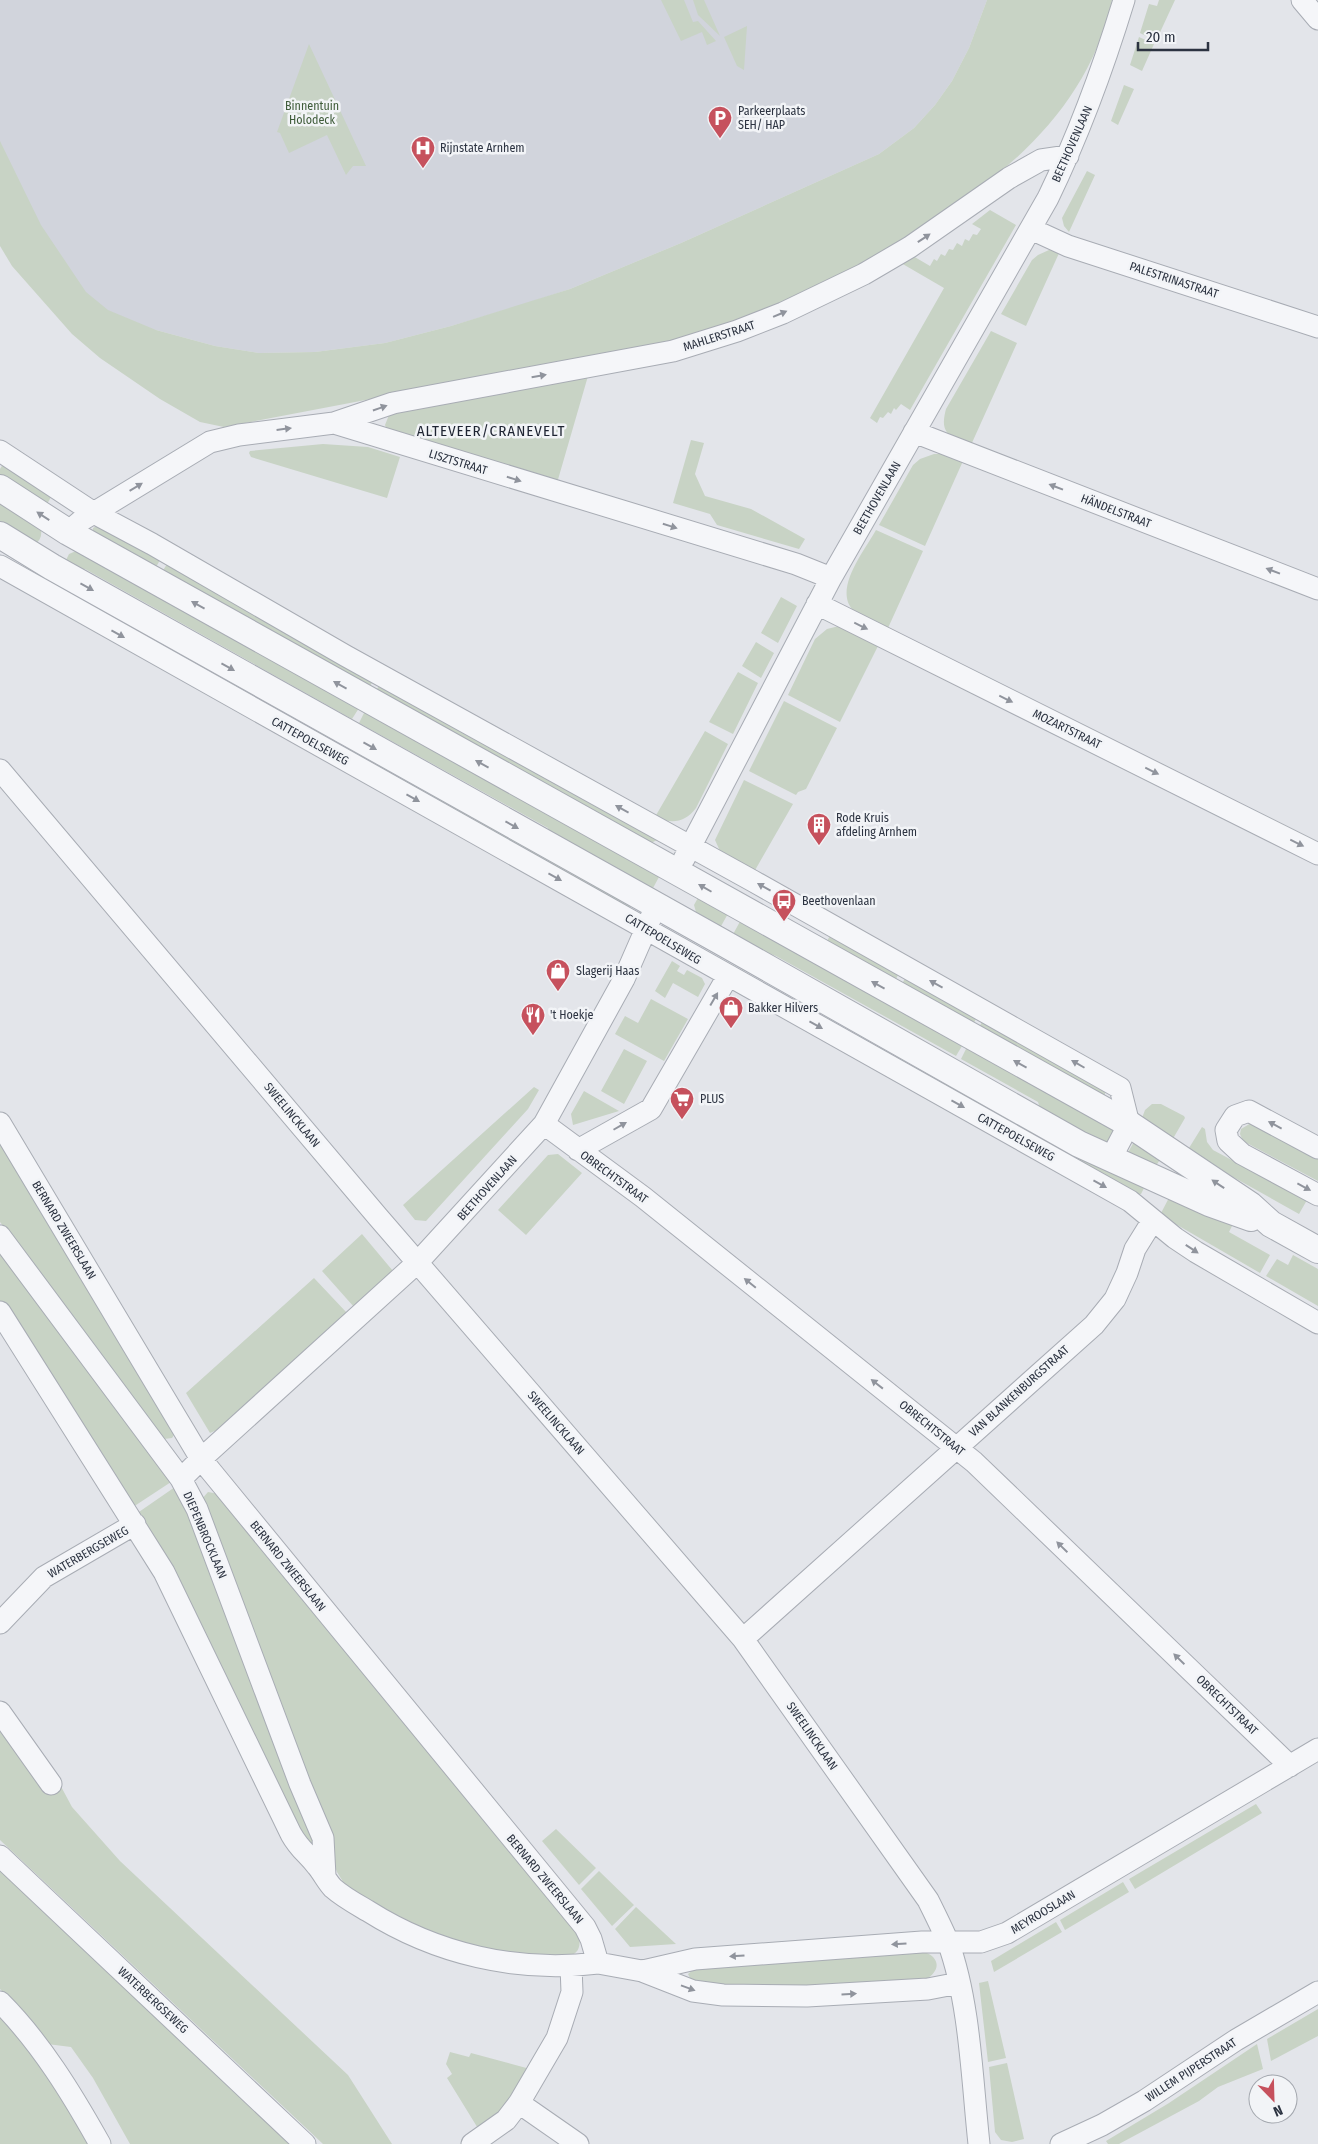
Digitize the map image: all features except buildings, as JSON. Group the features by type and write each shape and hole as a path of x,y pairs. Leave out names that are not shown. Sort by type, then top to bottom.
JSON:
{"street":[{"name":"BEETHOVENLAAN","path":"181,1479 418,1262 544,1124 624,979 651,917 678,872 831,578 1031,229 1068,156 1103,67 1124,0"},
{"path":"1302,0 1318,20"},
{"name":"MAHLERSTRAAT","path":"334,424 393,403 673,351 737,331 783,313 864,274 910,247 1009,178 1041,160 1068,156"},
{"name":"PALESTRINASTRAAT","path":"1031,229 1068,246 1318,327"},
{"name":"LISZTSTRAAT","path":"94,512 210,442 239,435 334,424 796,564 831,578"},
{"name":"HÄNDELSTRAAT","path":"914,432 1318,589"},
{"path":"0,451 94,512 346,656 690,846 1120,1088 1129,1124 1111,1158"},
{"name":"CATTEPOELSEWEG","path":"0,488 68,532 1129,1124 1250,1205 1271,1224"},
{"path":"52,567 50,557 68,532 94,512"},
{"name":"CATTEPOELSEWEG","path":"0,535 651,917 728,976 1130,1201 1196,1252 1318,1322"},
{"name":"CATTEPOELSEWEG","path":"0,566 651,917 1079,1144 1209,1203 1271,1224 1318,1250"},
{"name":"MOZARTSTRAAT","path":"817,604 1318,854"},
{"name":"SWEELINCKLAAN","path":"0,770 378,1217 743,1639 928,1900 948,1943 959,1983 967,2033 979,2144"},
{"path":"578,1150 651,1109 728,976"},
{"path":"1318,1148 1249,1111 1235,1116 1226,1130 1228,1141 1242,1154 1318,1195"},
{"name":"BERNARD ZWEERSLAAN","path":"0,1123 201,1459 585,1927 591,1938 598,1963"},
{"name":"OBRECHTSTRAAT","path":"544,1124 636,1192 956,1447 1290,1766"},
{"name":"VAN BLANKENBURGSTRAAT","path":"743,1639 1094,1325 1115,1299 1135,1249 1153,1220"},
{"name":"DIEPENBROCKLAAN","path":"0,1236 181,1479 197,1509 300,1784 323,1838 325,1876"},
{"path":"0,1312 135,1524 178,1597 291,1834 299,1847 325,1876 332,1887 385,1922 447,1949 507,1963 571,1966 598,1963"},
{"name":"WATERBERGSEWEG","path":"0,1623 44,1577 135,1524"},
{"path":"0,1712 50,1784"},
{"name":"MEYROOSLAAN","path":"642,1971 696,1959 922,1942 981,1942 1007,1933 1318,1749"},
{"name":"WATERBERGSEWEG","path":"0,1856 305,2144"},
{"name":"MEYROOSLAAN","path":"598,1963 642,1971 693,1991 752,1996 814,1996 918,1990 959,1983"},
{"path":"472,2144 506,2120 519,2103 557,2038 572,1992 571,1966"},
{"name":"WILLEM PIJPERSTRAAT","path":"1061,2144 1102,2125 1144,2101 1236,2040 1318,1992"},
{"path":"0,2002 13,2015 53,2067 100,2144"},
{"path":"519,2103 578,2144"}],"shaded area":[{"name":"Rijnstate Arnhem","path":"0,0 987,0 969,48 952,81 935,105 914,128 879,154 681,243 570,289 512,308 385,343 315,352 259,353 215,346 156,330 106,327 0,184"}],"green space":[{"path":"661,0 684,0 693,22 698,21 716,41 707,45 702,32 681,41"},
{"path":"693,0 704,0 720,36 698,15"},
{"path":"987,0 1112,0 1100,41 1082,78 1059,112 1032,143 969,196 935,219 842,275 767,309 671,342 224,427 200,422 160,399 100,358 72,334 12,266 0,246 0,141 41,225 86,292 108,310 156,330 215,346 259,353 315,352 385,343 451,326 570,289 681,243 879,154 914,128 935,105 952,81 969,48"},
{"path":"1159,0 1175,0 1156,41 1140,33 1149,4 1157,6"},
{"path":"747,26 744,70 737,66 724,37"},
{"path":"1139,37 1154,44 1142,71 1130,65"},
{"name":"Binnentuin Holodeck","path":"309,44 366,166 353,166 346,175 327,135 289,153 280,133 277,132"},
{"path":"1124,85 1134,89 1118,125 1111,121"},
{"path":"1087,171 1095,175 1069,232 1064,226 1062,218"},
{"path":"990,210 1016,225 910,410 901,404 896,410 894,408 891,414 888,412 883,418 880,417 877,423 870,418 944,288 901,263 913,256 930,266 934,259 937,261 941,254 945,256 949,249 953,250 957,243 962,246 965,239 969,241 973,234 977,235 981,229 972,224"},
{"path":"1049,250 1060,251 1026,326 1001,314 1032,260"},
{"path":"991,331 1017,343 971,445 952,437 948,433 945,429 944,418 946,409"},
{"path":"588,376 557,483 387,430 385,425 389,415 394,413"},
{"path":"691,440 704,443 695,474 705,496 751,509 805,539 799,549 717,525 710,514 673,503"},
{"path":"323,444 368,447 400,457 387,498 251,457 249,453 250,451"},
{"path":"934,454 941,454 963,461 925,546 879,525 913,465 920,459"},
{"path":"3,464 51,497 46,506 0,475 0,469"},
{"path":"0,501 41,530 37,543 35,544 0,527"},
{"path":"98,525 160,560 155,569 93,533 93,528"},
{"path":"876,530 923,551 888,628 857,613 848,601 847,591 853,570"},
{"path":"76,551 359,708 352,719 85,569 71,572 66,560 69,554"},
{"path":"167,564 374,679 369,688 162,572"},
{"path":"781,597 797,606 778,643 761,633"},
{"path":"839,626 879,644 840,722 788,695 815,639 827,629"},
{"path":"756,642 774,653 761,678 742,666"},
{"path":"738,672 758,683 733,734 709,722"},
{"path":"381,683 657,840 651,843 375,692"},
{"path":"784,701 837,728 806,789 798,792 796,795 749,771"},
{"path":"365,711 659,873 653,888 551,841 548,828 359,723"},
{"path":"705,731 728,744 696,808 687,817 677,821 667,821 655,817"},
{"path":"348,741 632,904 629,908 343,750"},
{"path":"744,780 793,804 754,872 720,851 715,840"},
{"path":"699,896 730,910 720,928 696,912 694,905"},
{"path":"742,918 965,1041 956,1056 776,956 768,953 759,955 732,936"},
{"path":"831,934 899,973 894,983 901,986 906,976 977,1017 970,1030 823,948"},
{"path":"672,961 680,966 677,971 684,975 687,970 702,978 705,984 698,997 673,983 665,998 655,991"},
{"path":"651,999 688,1019 664,1061 615,1034 625,1016 638,1023"},
{"path":"983,1020 1105,1089 1105,1097 976,1033"},
{"path":"969,1043 1115,1131 1110,1144 1042,1115 1038,1102 961,1059"},
{"path":"624,1049 647,1061 624,1104 601,1091"},
{"path":"951,1078 1147,1182 1141,1194 1137,1194 945,1087"},
{"path":"534,1087 539,1090 528,1109 426,1221 415,1220 403,1205"},
{"path":"584,1091 619,1111 573,1125 571,1114"},
{"path":"1152,1104 1161,1104 1185,1118 1171,1142 1142,1118 1145,1110"},
{"path":"1251,1123 1318,1158 1318,1181 1243,1141 1240,1134 1241,1129"},
{"path":"1202,1127 1205,1129 1207,1142 1213,1150 1307,1200 1299,1214 1233,1177 1189,1148"},
{"path":"0,1138 174,1430 172,1438 164,1439 0,1222"},
{"path":"1135,1140 1161,1158 1154,1169 1126,1156"},
{"path":"558,1154 582,1173 526,1235 498,1210 548,1155"},
{"path":"1172,1192 1234,1222 1229,1232 1270,1255 1260,1273 1160,1215"},
{"path":"362,1234 393,1271 354,1307 322,1271"},
{"path":"0,1250 171,1482 133,1507 0,1301"},
{"path":"1293,1255 1318,1269 1318,1306 1266,1276 1277,1259 1288,1265"},
{"path":"314,1278 347,1313 217,1430 210,1433 186,1393"},
{"path":"175,1487 178,1487 316,1842 308,1845 136,1514"},
{"path":"208,1492 219,1494 578,1932 580,1942 578,1950 573,1955 563,1958 499,1952 449,1940 420,1929 345,1885 337,1872 201,1500"},
{"path":"0,1726 57,1779 72,1807 120,1861 348,2075 392,2144 323,2144 0,1840"},
{"path":"1256,1804 1262,1813 1135,1889 1129,1879"},
{"path":"556,1829 596,1868 579,1885 542,1841"},
{"path":"0,1870 289,2144 130,2144 93,2078 71,2047 47,2044 19,2008 0,1989"},
{"path":"599,1871 634,1905 612,1926 581,1889"},
{"path":"1123,1882 1129,1892 1065,1930 1060,1920"},
{"path":"636,1907 676,1944 630,1947 615,1929"},
{"path":"1056,1922 1062,1932 994,1972 991,1961"},
{"path":"922,1951 933,1957 937,1964 934,1973 925,1980 837,1986 749,1987 691,1980 688,1974 695,1968"},
{"path":"988,1981 1006,2058 988,2062 979,1983"},
{"path":"1318,2009 1318,2036 1271,2061 1267,2039"},
{"path":"0,2015 32,2053 90,2144 0,2144"},
{"path":"1257,2044 1263,2069 1218,2087 1199,2101 1119,2144 1108,2144 1106,2141 1169,2103"},
{"path":"450,2052 469,2057 471,2053 530,2069 503,2113 479,2130 447,2078 452,2074 446,2064"},
{"path":"1007,2063 1024,2139 1012,2142 1001,2140 995,2132 989,2067"}],"place":[{"name":"Parkeerplaats SEH/ HAP","path":"720,139"},
{"name":"Rijnstate Arnhem","path":"423,169"},
{"name":"Rode Kruis afdeling Arnhem","path":"819,846"},
{"name":"Beethovenlaan","path":"784,922"},
{"name":"Slagerij Haas","path":"558,992"},
{"name":"Bakker Hilvers","path":"731,1029"},
{"name":"'t Hoekje","path":"533,1036"},
{"name":"PLUS","path":"682,1120"}],"district":[{"name":"ALTEVEER/CRANEVELT","path":"491,431"}]}
